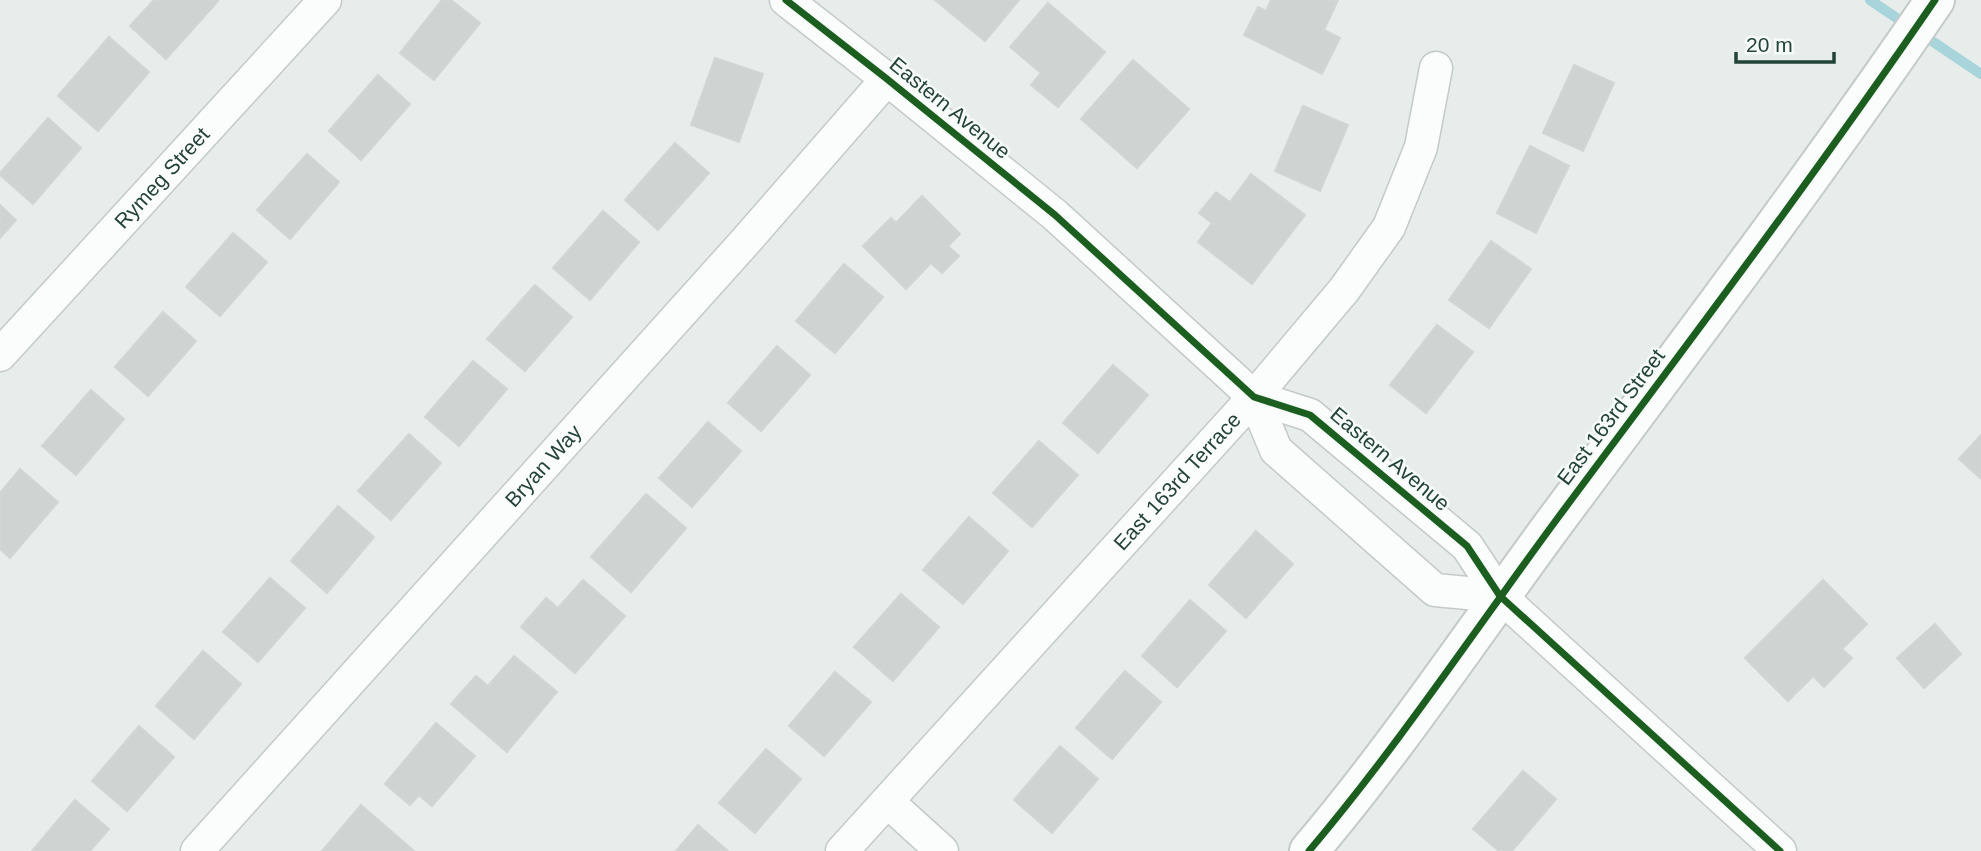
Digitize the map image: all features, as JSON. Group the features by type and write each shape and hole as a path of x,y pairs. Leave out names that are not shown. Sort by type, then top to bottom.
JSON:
{"street":[{"name":"Rymeg Street","path":"0,355 325,0"},
{"name":"Eastern Avenue","path":"786,0 1055,215 1254,397 1310,415 1467,546 1500,596 1780,851"},
{"name":"East 163rd Street","path":"1309,851 1352,800 1856,116 1935,0"},
{"name":"East 163rd Terrace","path":"842,851 1254,397 1344,290 1389,227 1421,147 1436,68"},
{"name":"Bryan Way","path":"198,851 716,274 887,79"},
{"name":"Eastern Avenue","path":"1254,397 1276,450 1434,590 1500,596"},
{"path":"888,802 942,851"}],"building":[{"path":"154,0 218,1 166,59 130,26"},
{"path":"442,0 451,0 480,23 434,80 400,53"},
{"path":"935,0 1019,0 985,41"},
{"path":"1271,0 1338,0 1324,30 1340,38 1322,74 1244,35 1258,7 1266,11"},
{"path":"1048,3 1105,52 1058,107 1031,85 1041,73 1010,47"},
{"path":"109,37 149,72 98,131 58,96"},
{"path":"715,58 763,74 739,142 691,125"},
{"path":"1133,60 1189,109 1137,168 1081,119"},
{"path":"1574,65 1614,83 1583,151 1543,133"},
{"path":"378,75 410,104 361,160 329,131"},
{"path":"1303,106 1348,125 1320,191 1275,171"},
{"path":"48,118 81,148 33,204 0,173"},
{"path":"675,143 709,173 658,230 625,200"},
{"path":"1530,146 1569,166 1536,233 1497,213"},
{"path":"307,154 339,182 290,239 257,210"},
{"path":"1251,174 1305,215 1252,284 1198,242 1212,223 1199,213 1216,192 1230,202"},
{"path":"922,196 960,234 948,246 959,256 942,273 931,263 906,289 863,246 891,218 896,223"},
{"path":"0,205 16,220 0,238"},
{"path":"603,211 639,242 590,300 553,268"},
{"path":"233,233 267,262 220,316 186,287"},
{"path":"1491,241 1531,269 1489,328 1449,300"},
{"path":"844,264 883,297 835,353 796,321"},
{"path":"535,285 572,317 525,371 487,339"},
{"path":"163,312 196,341 148,396 115,367"},
{"path":"1437,325 1473,352 1426,413 1390,385"},
{"path":"777,346 810,375 761,431 728,403"},
{"path":"473,361 507,389 459,446 425,417"},
{"path":"1113,365 1148,395 1098,453 1063,423"},
{"path":"91,390 124,419 76,475 42,446"},
{"path":"708,422 741,451 692,507 659,478"},
{"path":"409,434 441,463 391,520 358,491"},
{"path":"1981,435 1981,479 1959,459"},
{"path":"1039,441 1078,475 1032,527 993,493"},
{"path":"20,469 58,502 10,558 0,549 0,493"},
{"path":"646,494 686,528 631,592 591,557"},
{"path":"338,506 374,537 327,593 291,561"},
{"path":"969,517 1008,551 963,604 923,570"},
{"path":"1256,531 1293,564 1246,618 1209,585"},
{"path":"270,578 305,608 258,662 223,632"},
{"path":"583,580 625,616 575,673 521,627 546,598 558,608"},
{"path":"1823,580 1867,624 1842,649 1852,658 1824,687 1813,676 1788,701 1745,658"},
{"path":"901,594 939,627 893,681 854,647"},
{"path":"1190,600 1226,631 1177,687 1142,656"},
{"path":"1935,624 1961,654 1924,688 1897,658"},
{"path":"203,651 241,684 194,739 156,706"},
{"path":"514,656 557,692 507,752 451,704 476,676 488,686"},
{"path":"1125,671 1161,702 1112,759 1076,728"},
{"path":"835,672 871,702 824,756 789,726"},
{"path":"436,723 475,756 432,806 419,795 410,805 385,784"},
{"path":"139,726 174,757 127,811 92,781"},
{"path":"1060,746 1098,779 1052,833 1014,800"},
{"path":"766,749 801,779 755,833 719,803"},
{"path":"1523,771 1556,799 1512,851 1499,851 1473,829"},
{"path":"75,800 109,829 90,851 32,851"},
{"path":"361,805 414,851 322,851"},
{"path":"698,825 728,851 676,851"}],"waterway":[{"path":"1870,0 1907,25"},
{"path":"1920,33 1981,74"}],"cycle path":[{"path":"786,0 1055,215 1254,397 1310,415 1467,546 1500,596 1780,851"},
{"path":"1309,851 1405,729 1796,197 1935,0"}]}
